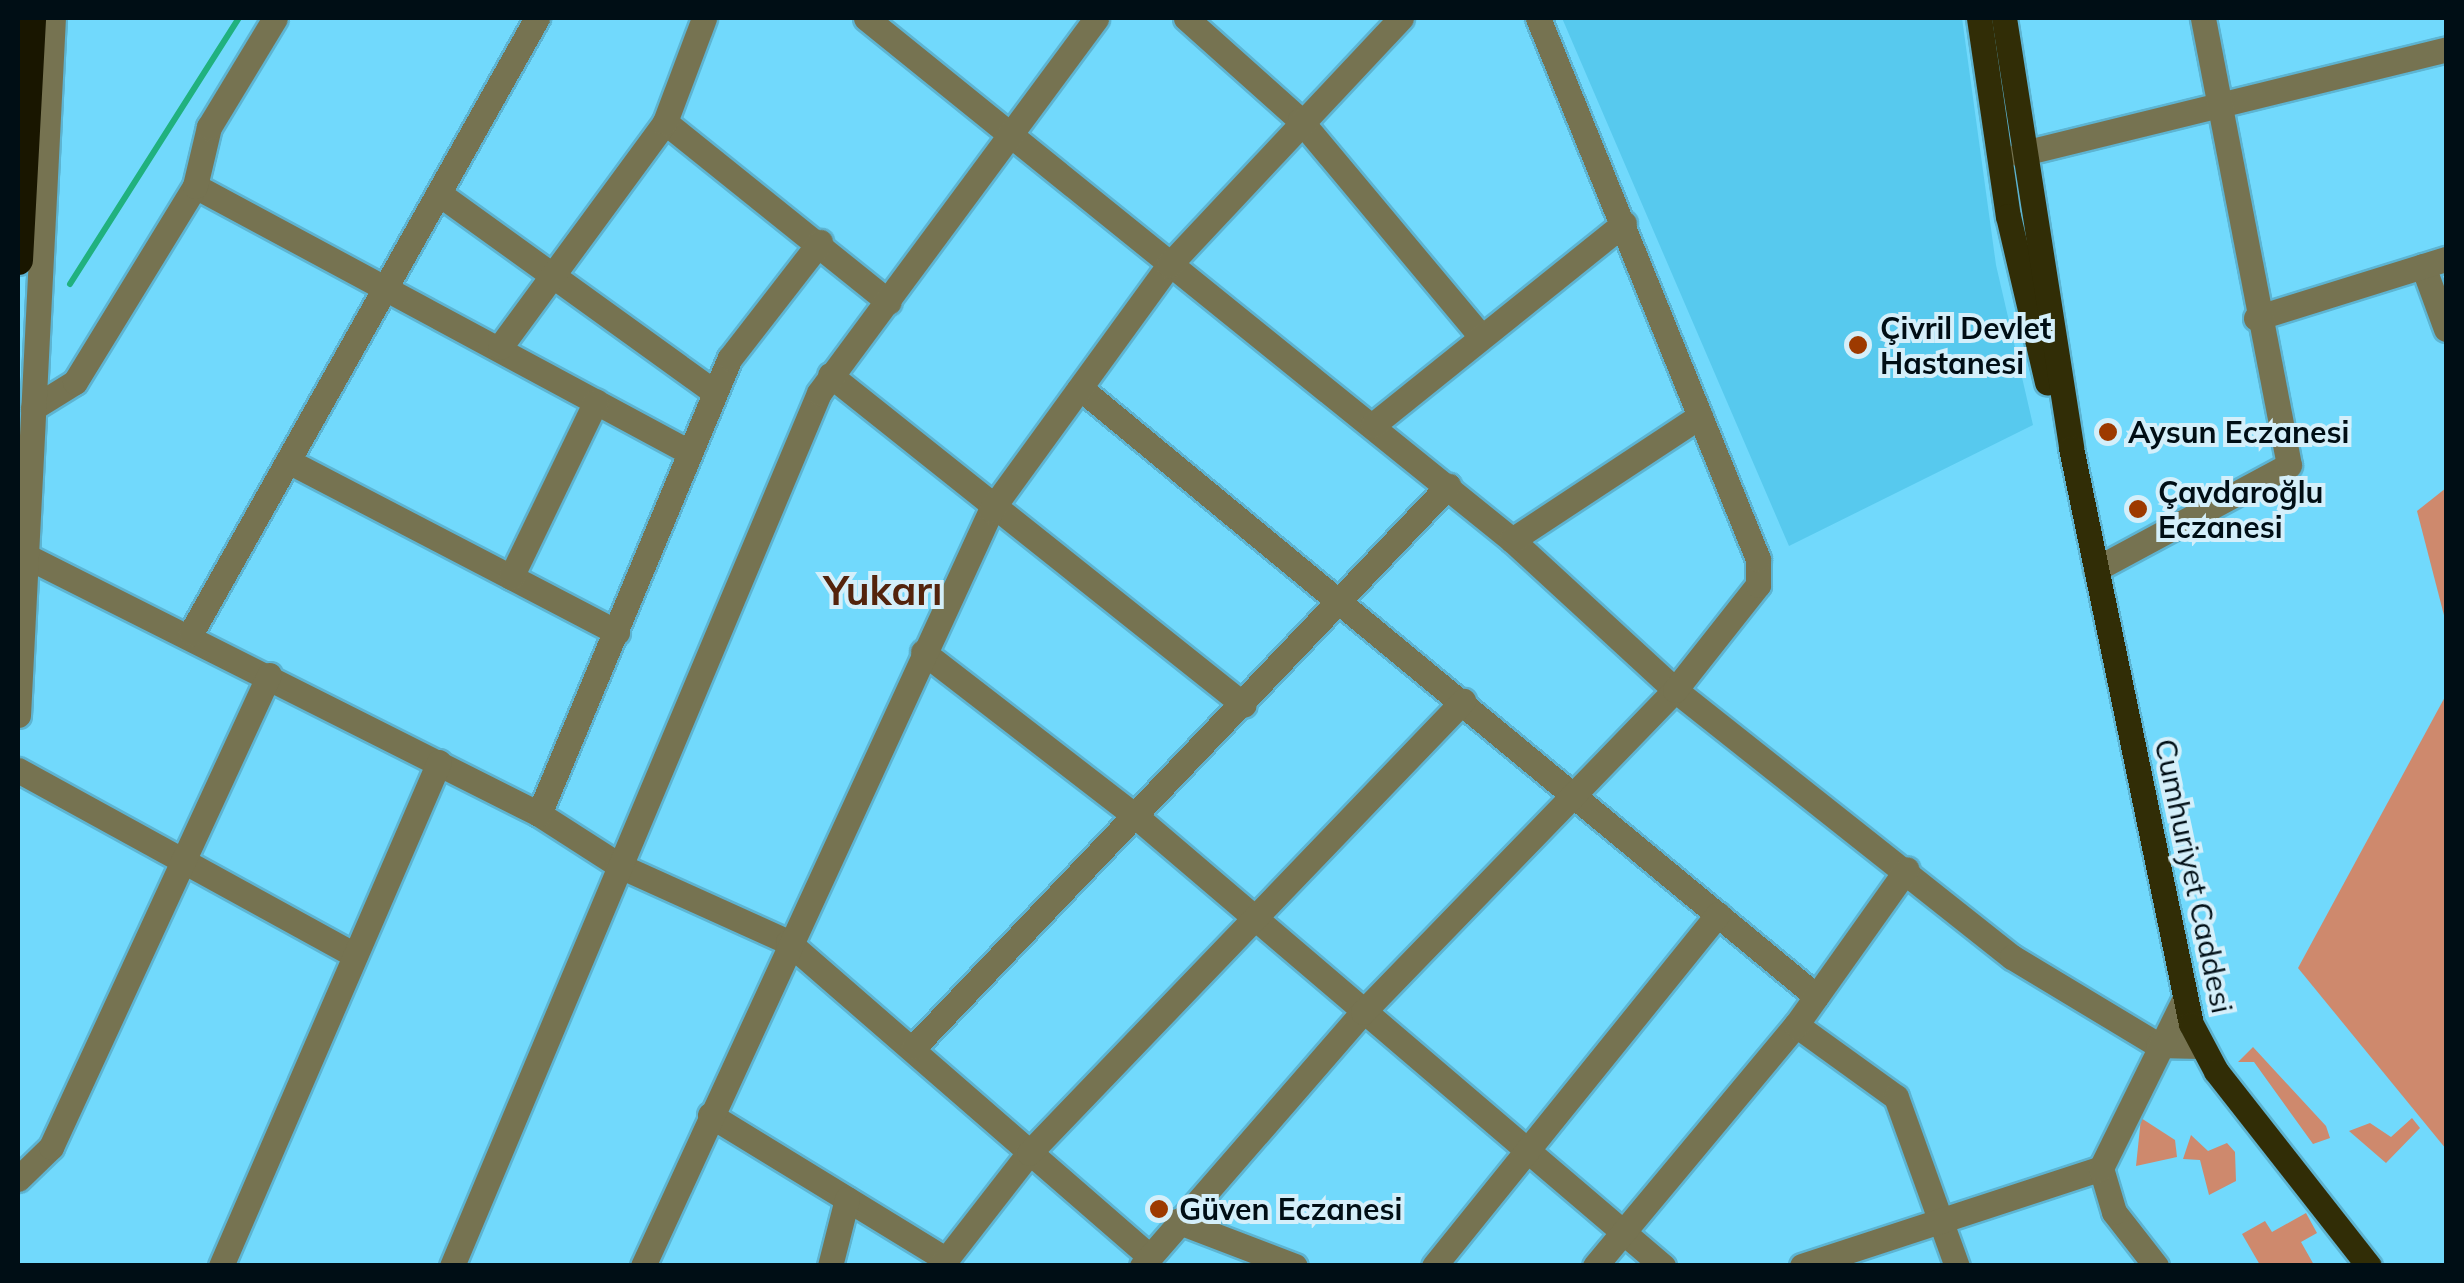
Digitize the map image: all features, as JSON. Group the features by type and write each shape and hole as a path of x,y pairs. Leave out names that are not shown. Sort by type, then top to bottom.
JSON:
{"highway":[{"path":"18,260 31,18"}],"main road":[{"name":"Cumhuriyet Caddesi","path":"1979,18 2030,335 2071,448"},
{"name":"Cumhuriyet Caddesi","path":"2004,18 2020,154 2071,448 2184,1000 2200,1046 2368,1266"}],"street":[{"path":"18,715 54,18"},
{"path":"33,408 75,382 195,186 209,127 275,18"},
{"path":"191,633 441,195 537,18"},
{"path":"500,348 665,122 704,18"},
{"path":"866,18 1010,141 1448,486 1675,690 1907,869 2012,957 2158,1045 2200,1046"},
{"path":"452,1266 830,375 1010,141 1096,18"},
{"path":"1186,18 1300,120 1480,335"},
{"path":"644,1266 788,942 992,510 1169,264 1300,120 1401,18"},
{"path":"26,556 191,633 539,814 620,866 788,942 914,1047 1145,1261 1364,1012 1575,798 1675,690 1752,596 1760,572 1624,223 1538,18"},
{"path":"2096,569 2288,465 2256,318 2204,18"},
{"path":"2020,154 2446,49"},
{"path":"665,122 820,242 889,302"},
{"path":"195,186 689,452"},
{"path":"441,195 714,392"},
{"path":"1373,425 1480,335 1624,223"},
{"path":"539,814 714,392 748,330 820,242"},
{"path":"2256,318 2435,262 2446,329"},
{"path":"830,375 992,510 1244,705"},
{"path":"1080,388 1342,597 1575,798 1816,996"},
{"path":"511,577 596,401"},
{"path":"1512,540 1700,416"},
{"path":"288,460 617,632"},
{"path":"914,1047 1139,819 1448,486"},
{"path":"923,652 1139,819 1528,1153 1626,1228 1663,1266"},
{"path":"18,1179 51,1147 178,861 270,675"},
{"path":"710,1115 943,1262 1029,1153 1462,701"},
{"path":"221,1266 439,762"},
{"path":"18,770 355,956"},
{"path":"1595,1266 1796,1025 1907,869"},
{"path":"1434,1266 1718,914"},
{"path":"2156,1266 2114,1212 2101,1168 2158,1045 2184,1000"},
{"path":"1796,1025 1896,1097 1957,1266"},
{"path":"1802,1266 1865,1254 1940,1216 2101,1168"},
{"path":"830,1266 846,1200"},
{"path":"1177,1222 1295,1266"}],"shaded area":[{"name":"Çivril Devlet Hastanesi","path":"1562,18 1962,18 1996,265 2033,425 1789,546"},
{"path":"2446,488 2446,623 2417,511"},
{"path":"2446,695 2446,1149 2298,968"},
{"path":"2253,1047 2326,1126 2330,1138 2313,1144 2254,1062 2238,1062"},
{"path":"2141,1118 2175,1140 2177,1157 2136,1166"},
{"path":"2412,1118 2420,1128 2386,1163 2349,1131 2370,1123 2391,1137"},
{"path":"2191,1135 2208,1151 2227,1143 2235,1152 2236,1181 2209,1195 2200,1160 2183,1159"},
{"path":"2306,1213 2317,1233 2301,1242 2314,1265 2260,1265 2242,1234 2265,1221 2272,1232"}],"waterway":[{"path":"70,284 239,18"}],"place":[{"name":"Çivril Devlet Hastanesi","path":"1858,345"},
{"name":"Aysun Eczanesi","path":"2108,432"},
{"name":"Çavdaroğlu Eczanesi","path":"2138,509"},
{"name":"Güven Eczanesi","path":"1159,1209"}],"district":[{"name":"Yukarı","path":"883,590"}]}
